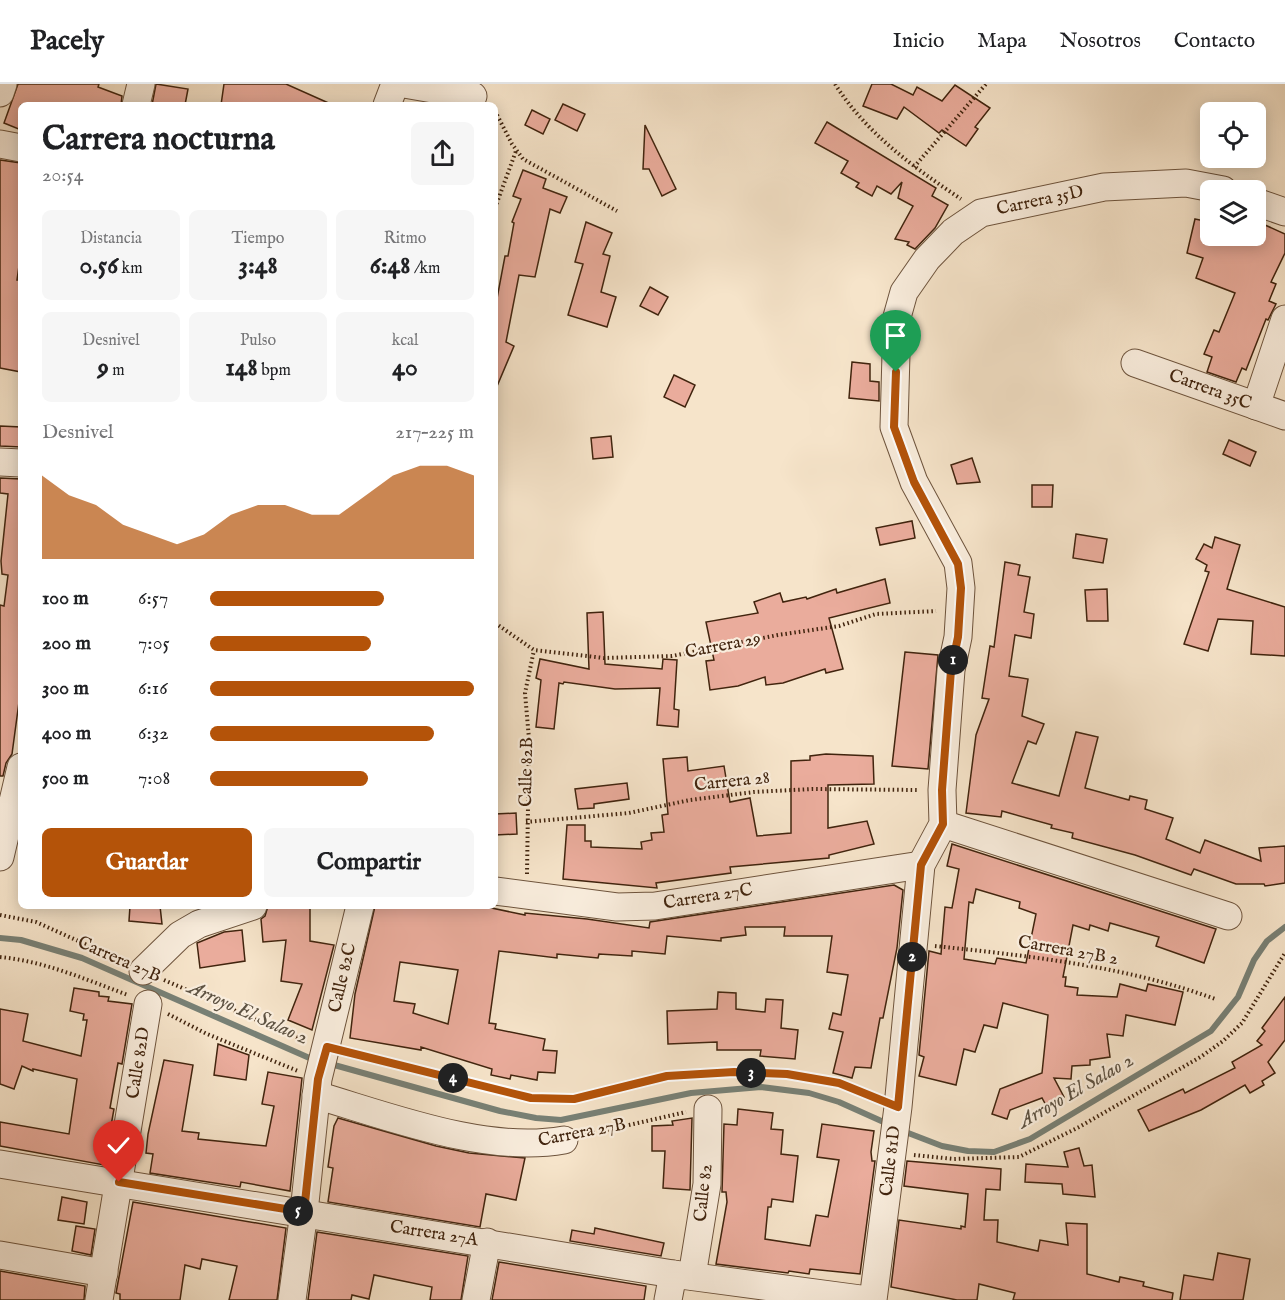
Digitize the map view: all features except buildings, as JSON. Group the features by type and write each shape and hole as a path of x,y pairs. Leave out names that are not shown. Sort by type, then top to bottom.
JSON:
{"street":[{"path":"0,93 3,84"},
{"path":"137,102 141,84"},
{"path":"388,102 395,84"},
{"path":"404,84 480,102"},
{"path":"0,144 18,147"},
{"name":"Carrera 35D","path":"981,213 1104,188 1186,183 1200,186"},
{"path":"1266,205 1285,212"},
{"name":"Calle 81D","path":"873,1300 895,1127 921,865 943,824 942,790 951,670 958,637 961,588 958,564 914,482 894,427 897,317 904,292 927,259 953,232 981,213"},
{"path":"1256,406 1285,319"},
{"name":"Carrera 35C","path":"1135,363 1285,416"},
{"path":"0,462 18,463"},
{"path":"0,857 18,779"},
{"path":"943,824 1228,916"},
{"name":"Carrera 27C","path":"498,891 617,907 655,906 921,865"},
{"path":"143,971 180,935 199,924 244,909"},
{"name":"Calle 82C","path":"292,1300 317,1087 359,909"},
{"name":"Calle 82D","path":"99,1300 148,1004"},
{"name":"Carrera 27B","path":"317,1087 452,1133 498,1141 542,1144 564,1140"},
{"name":"Calle 82","path":"668,1300 683,1275 707,1184 708,1109"},
{"name":"Carrera 27A","path":"0,1164 683,1275 868,1300"},
{"path":"476,1300 487,1242"},
{"path":"0,1255 104,1273"}],"path":[{"name":"Carrera 35D","path":"835,84 855,114 914,167 981,213"},
{"path":"914,167 986,84"},
{"path":"498,124 524,159 617,210"},
{"path":"498,200 516,151"},
{"name":"Carrera 29","path":"498,625 534,650 604,658 672,656 778,635 839,626 876,614 958,609"},
{"name":"Calle 82B","path":"527,896 526,822 529,739 525,693 534,650"},
{"name":"Carrera 28","path":"526,822 629,813 690,800 754,792 812,789 942,790"},
{"name":"Carrera 27B","path":"0,915 36,922 255,1021 327,1047 531,1098 574,1099 667,1076 734,1072 787,1074 839,1083 895,1127 990,1159 1020,1157 1202,1056 1242,1023 1285,953"},
{"name":"Carrera 27B 2","path":"913,944 1027,956 1085,966 1190,990 1215,999"},
{"name":"Carrera 27B","path":"564,1140 663,1116 708,1109"}],"waterway":[{"name":"Arroyo El Salao 2","path":"903,1131 942,1146 968,1151 994,1152 1030,1139 1211,1031 1238,997 1254,960 1267,941 1285,927"},
{"name":"Arroyo El Salao 2","path":"0,938 21,940 82,958 314,1060"},
{"name":"Arroyo El Salao 2","path":"327,1063 500,1111 536,1118 561,1120 691,1093 761,1087 809,1093 839,1102 888,1124"}],"route":[{"path":"119,1182 304,1212 318,1079 327,1047 531,1098 574,1099 667,1076 734,1072 787,1074 839,1083 898,1107 921,865 943,824 942,790 951,670 958,637 961,588 958,564 914,482 894,427 896,372"}]}
